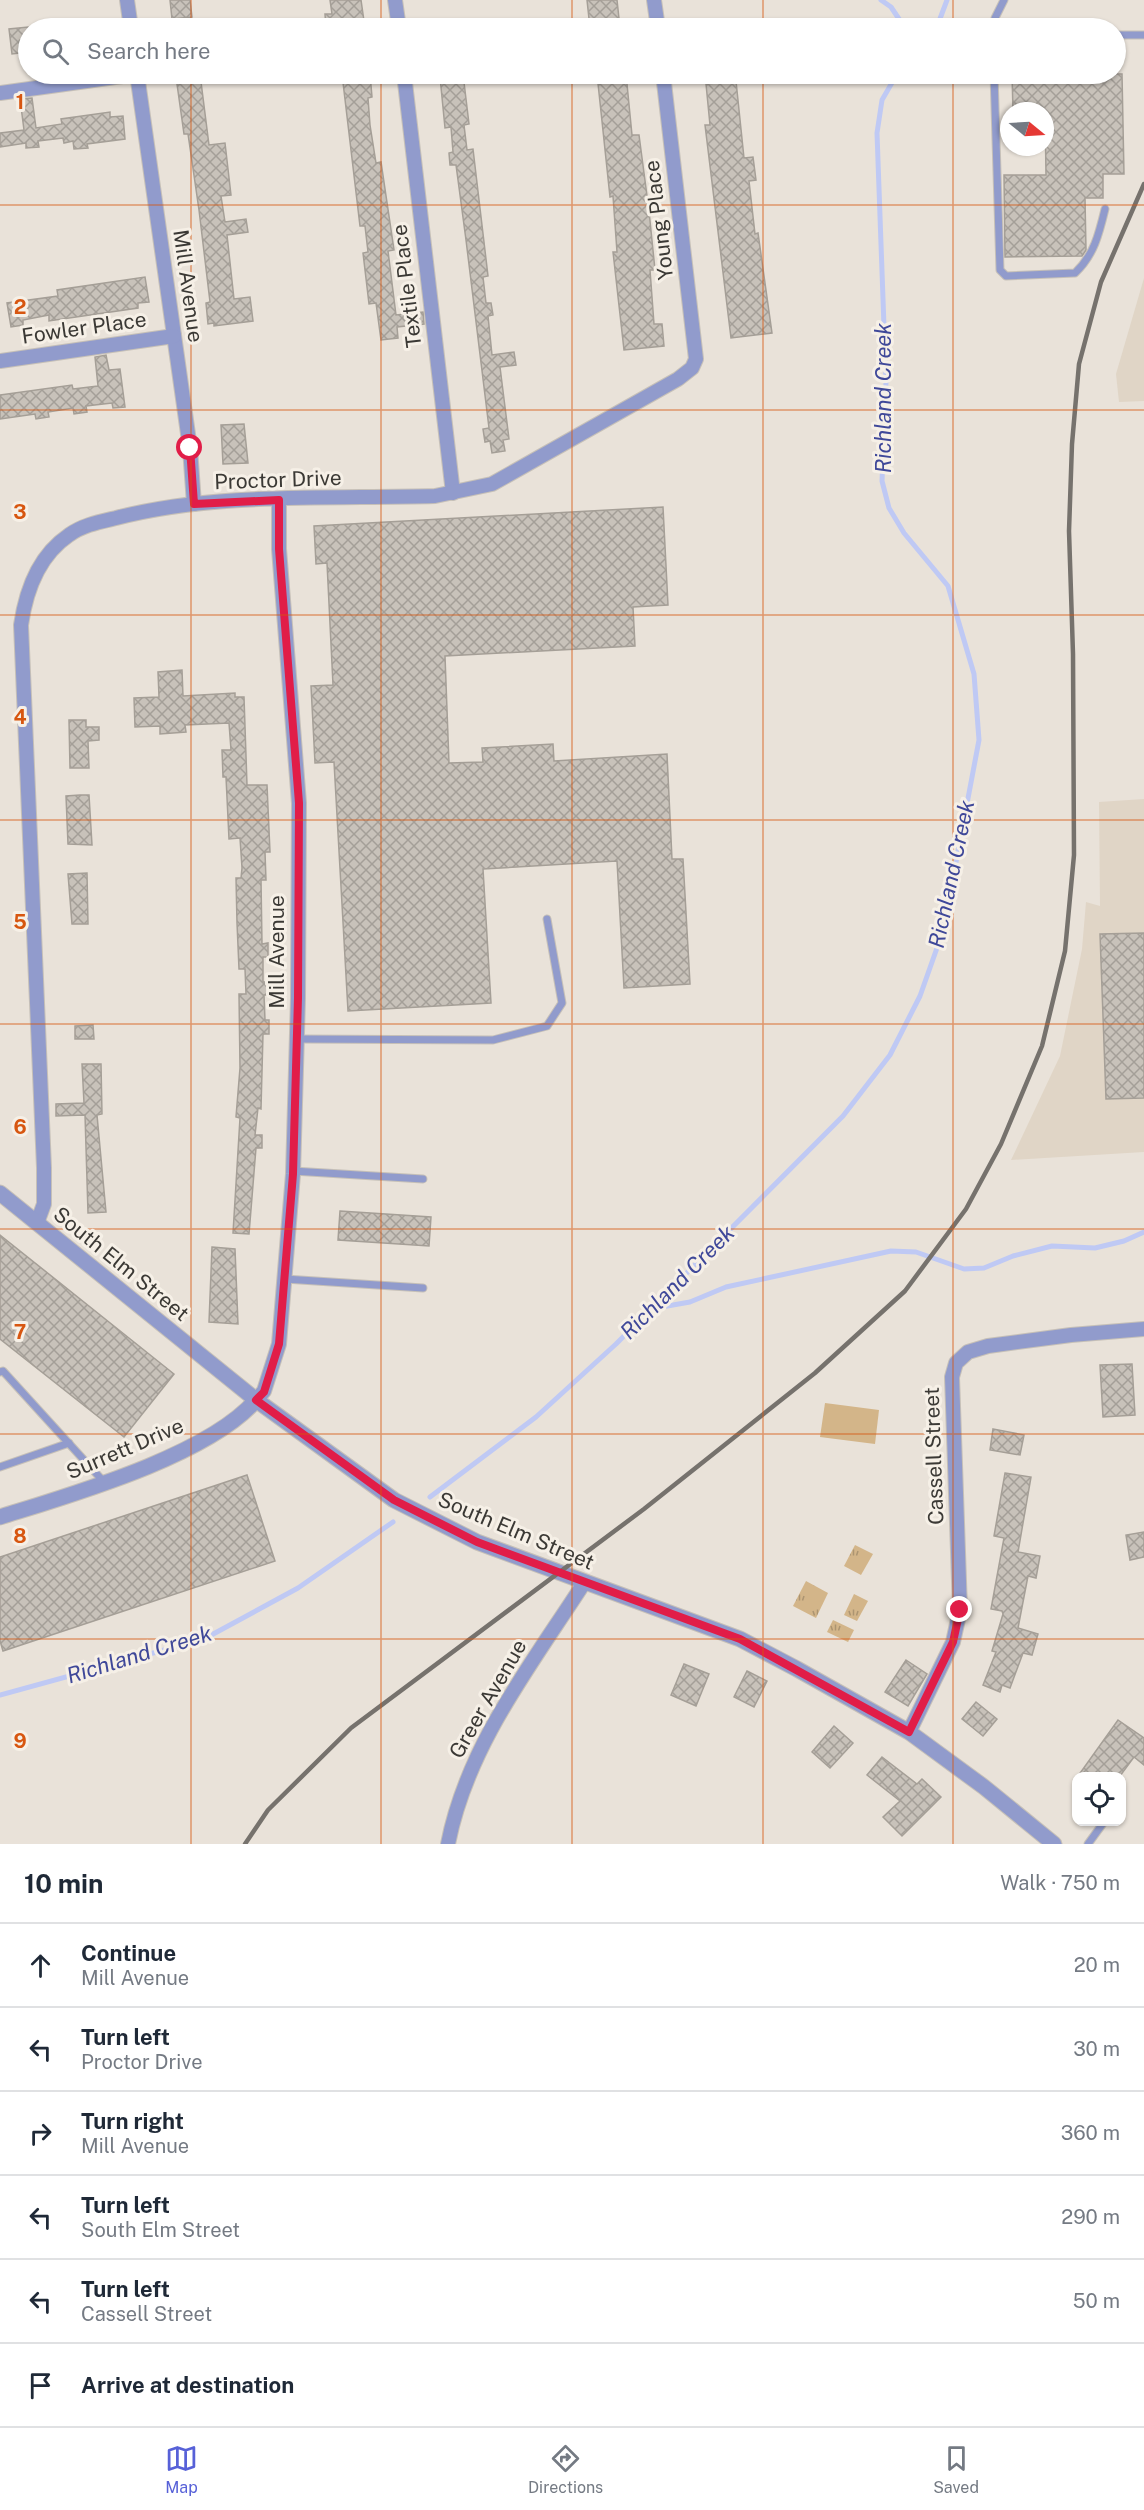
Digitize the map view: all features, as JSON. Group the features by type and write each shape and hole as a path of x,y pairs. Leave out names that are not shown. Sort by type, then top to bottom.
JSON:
{"street":[{"path":"127,0 130,18"},
{"path":"395,0 398,18"},
{"path":"654,0 657,18"},
{"path":"0,93 64,84"},
{"name":"Mill Avenue","path":"137,84 174,336 194,504"},
{"name":"Textile Place","path":"405,84 453,493"},
{"name":"Young Place","path":"664,84 694,362"},
{"name":"Fowler Place","path":"0,361 174,336"},
{"name":"Proctor Drive","path":"37,1223 44,1204 44,1168 21,625 24,604 33,577 53,548 69,535 88,525 134,513 194,504 435,496 492,484 678,379 692,368 694,362"},
{"name":"Mill Avenue","path":"256,1400 264,1392 276,1354 285,1279 293,1171 297,1039 299,803 283,606 279,500"},
{"name":"South Elm Street","path":"0,1193 256,1400 394,1500 477,1542 740,1639 909,1732 984,1787 1054,1844"},
{"name":"Cassell Street","path":"909,1732 953,1642 960,1610 952,1377 956,1364 968,1352 988,1346 1071,1335 1144,1329"},
{"name":"Surrett Drive","path":"1,1513 105,1484 194,1444 246,1412 256,1400"},
{"name":"Greer Avenue","path":"448,1844 453,1816 470,1769 506,1702 584,1583"}],"lane":[{"path":"995,18 1004,0"},
{"path":"1126,35 1144,35"},
{"path":"994,84 1000,270 1006,276 1075,273 1088,261 1105,209"},
{"path":"297,1039 493,1040 547,1026 562,1003 548,919"},
{"path":"293,1171 423,1179"},
{"path":"285,1279 423,1288"},
{"path":"0,1372 3,1371 105,1484"},
{"path":"0,1467 69,1443"},
{"path":"1088,1844 1101,1826"}],"shaded area":[{"path":"1144,278 1144,401 1119,402 1116,374"},
{"path":"1144,799 1144,1152 1011,1160 1060,1056 1082,949 1086,902 1100,906 1099,802"}],"green space":[{"path":"825,1403 879,1410 875,1444 820,1437"},
{"path":"855,1545 873,1554 861,1575 844,1566"},
{"path":"806,1581 828,1593 816,1618 793,1606"},
{"path":"854,1594 868,1601 857,1621 844,1615"},
{"path":"833,1620 854,1630 848,1642 827,1632"}],"building":[{"path":"170,0 190,0 192,17 172,18"},
{"path":"330,0 361,0 364,18 325,18 325,14 332,14"},
{"path":"587,0 617,0 619,18 589,18"},
{"path":"18,28 18,53 12,54 9,29"},
{"path":"177,84 201,84 209,145 225,143 231,195 221,196 225,222 246,219 248,232 227,235 234,299 250,297 253,321 214,326 214,323 208,324 206,303 210,302 199,210 188,134 184,134"},
{"path":"343,84 371,84 372,97 368,98 370,125 376,163 381,162 394,250 388,251 396,315 423,312 424,324 397,327 398,338 381,340 376,303 369,304 363,253 368,252 365,226 360,226"},
{"path":"441,84 464,84 469,124 464,125 467,150 473,149 488,276 483,277 486,303 491,303 493,315 488,316 492,355 514,352 516,365 500,367 509,439 503,440 505,451 492,453 490,441 485,442 483,429 489,428 466,240 456,165 450,165 449,153 453,152 451,127 445,128"},
{"path":"598,84 627,84 632,135 639,135 649,211 655,270 650,270 654,324 662,324 664,346 624,350 613,252 617,252 613,196 610,197"},
{"path":"706,84 736,84 744,158 753,157 756,180 749,181 755,234 758,233 772,333 731,338 705,125 710,125"},
{"path":"1012,84 1122,84 1124,174 1103,174 1103,198 1085,198 1086,250 1082,256 1005,257 1004,175 1046,175 1046,156 1054,156 1054,102 1013,102"},
{"path":"32,98 36,128 62,124 61,119 110,112 110,117 123,116 125,139 87,144 88,148 74,149 73,141 64,143 63,138 38,141 39,147 26,148 26,143 0,147 0,133 24,130 20,99"},
{"path":"145,277 149,302 138,303 138,308 49,321 49,315 23,320 23,325 11,327 7,303 58,296 57,290"},
{"path":"106,355 109,370 120,369 125,407 113,408 112,403 86,406 87,412 74,414 73,408 48,412 49,417 36,419 35,414 0,419 0,395 72,385 73,389 98,386 95,357"},
{"path":"244,424 248,463 223,464 221,425"},
{"path":"663,507 668,605 633,607 635,646 445,656 449,763 483,762 482,748 553,744 554,761 667,754 672,859 683,859 690,984 624,988 617,861 483,869 491,1003 348,1011 334,762 315,763 311,686 333,685 327,563 316,564 314,526"},
{"path":"182,670 183,696 235,693 235,697 244,697 247,785 267,785 270,852 265,852 266,880 261,880 262,944 268,943 268,957 263,957 263,982 268,982 269,995 264,995 265,1020 269,1020 269,1034 263,1034 261,1109 258,1108 255,1135 262,1135 262,1148 256,1148 249,1234 233,1233 240,1118 236,1117 240,1068 239,994 246,994 245,969 239,969 237,923 236,878 241,878 242,868 240,838 229,839 226,777 223,777 222,750 231,750 229,723 185,725 186,732 160,734 160,726 135,727 134,698 159,697 158,672"},
{"path":"69,720 86,720 86,727 99,727 99,740 88,741 89,768 70,768"},
{"path":"89,795 92,845 68,844 66,796"},
{"path":"87,873 88,924 72,924 68,874"},
{"path":"1144,933 1144,1098 1106,1099 1100,934"},
{"path":"93,1025 94,1039 75,1039 75,1026"},
{"path":"82,1064 101,1064 102,1114 97,1115 106,1212 88,1213 85,1115 56,1116 56,1104 84,1103"},
{"path":"340,1211 431,1217 429,1246 338,1240"},
{"path":"0,1235 174,1374 124,1437 0,1339"},
{"path":"212,1247 235,1249 238,1324 209,1322"},
{"path":"1132,1364 1135,1415 1103,1417 1100,1365"},
{"path":"993,1429 1024,1435 1020,1455 990,1450"},
{"path":"1005,1473 1031,1477 1018,1552 1040,1556 1036,1578 1028,1576 1018,1628 1038,1634 1032,1655 1023,1653 1010,1688 1002,1685 1000,1692 983,1685 996,1652 992,1651 1003,1614 1002,1611 991,1609 1004,1538 994,1536"},
{"path":"247,1475 275,1561 3,1651 0,1641 0,1557"},
{"path":"1144,1532 1144,1557 1130,1560 1126,1535"},
{"path":"906,1660 927,1674 908,1706 885,1692"},
{"path":"684,1664 709,1674 696,1706 671,1695"},
{"path":"747,1671 767,1681 754,1707 734,1697"},
{"path":"976,1702 997,1719 983,1736 962,1719"},
{"path":"1118,1720 1144,1738 1144,1765 1134,1757 1123,1772 1081,1772"},
{"path":"834,1726 853,1743 830,1768 812,1752"},
{"path":"882,1757 917,1784 922,1779 941,1797 902,1836 883,1817 900,1801 867,1775"}],"waterway":[{"path":"881,0 891,7 898,18"},
{"name":"Richland Creek","path":"940,18 947,0"},
{"name":"Richland Creek","path":"430,1497 536,1417 616,1344 843,1116 890,1055 920,996 943,931 979,740 974,674 948,586 904,533 889,508 882,481 886,382 877,133 882,100 891,84"},
{"path":"656,1308 690,1302 726,1287 891,1251 916,1252 964,1269 984,1268 1013,1256 1052,1246 1095,1248 1124,1241 1144,1232"},
{"name":"Richland Creek","path":"0,1695 204,1639 298,1588 393,1522"}],"railway":[{"path":"245,1844 268,1810 351,1728 644,1509 815,1373 905,1291 966,1209 1001,1144 1042,1046 1065,951 1074,855 1073,654 1069,531 1072,444 1079,364 1101,282 1144,184"}],"route":[{"path":"190,448 194,504 279,500 279,549 299,803 298,998 293,1174 279,1344 264,1392 256,1400 362,1480 394,1500 477,1542 740,1639 909,1732 953,1642 960,1610"}]}
